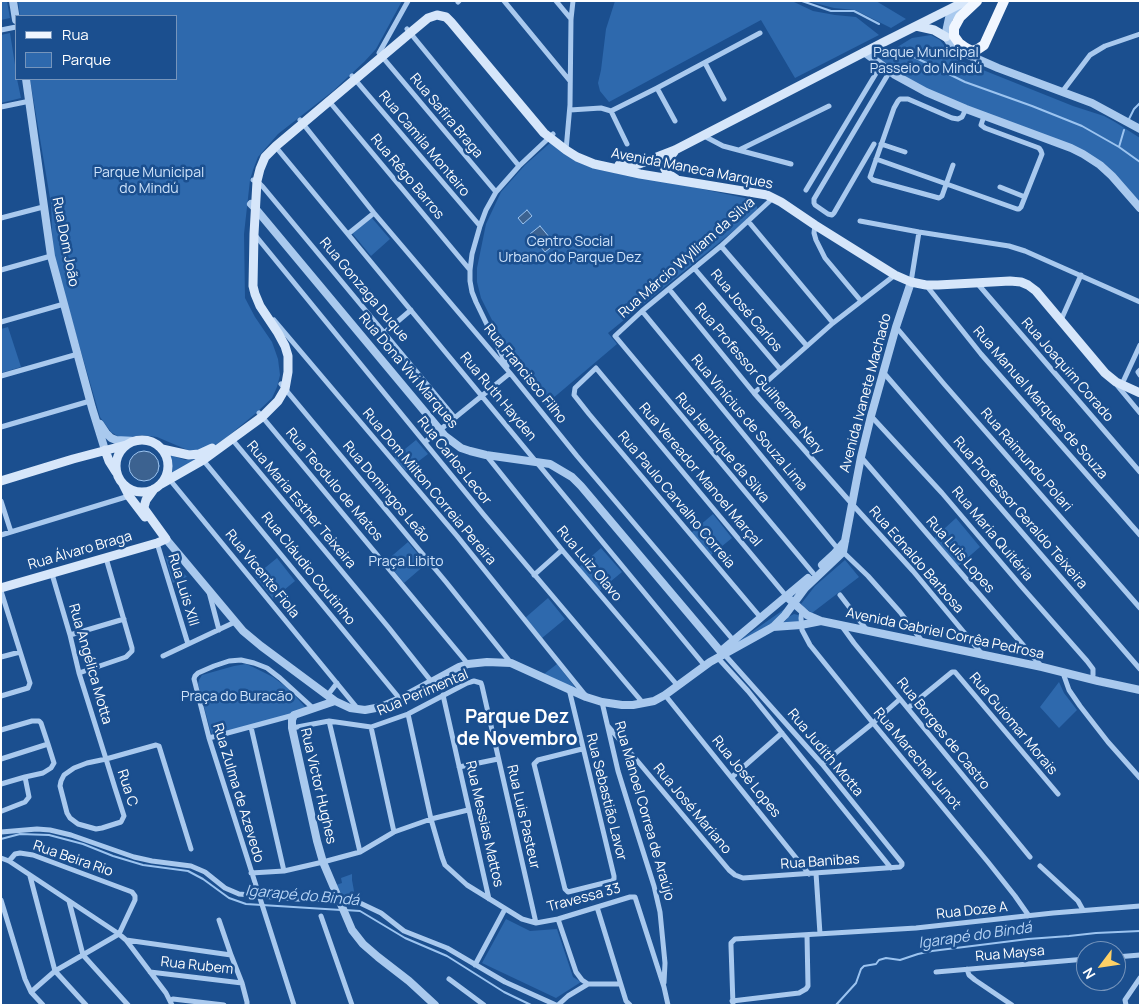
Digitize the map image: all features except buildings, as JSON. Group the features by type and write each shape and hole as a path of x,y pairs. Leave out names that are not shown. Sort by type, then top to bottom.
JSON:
{"main road":[{"path":"977,1 960,16 954,28 954,36 959,43 972,51 978,50 984,45 1004,1"},
{"name":"Avenida Maneca Marques","path":"567,148 595,160 625,166 639,164 704,136 864,52 965,2"},
{"name":"Avenida Maneca Marques","path":"158,487 272,408 288,372 288,356 285,346 253,299 252,233 255,181 265,157 274,145 408,31 433,16 441,15 451,22 551,136 577,157 594,164 640,174 761,194 774,198 895,275 911,282 938,286 1010,281 1021,282 1036,291 1105,373 1140,393"},
{"path":"915,26 934,30 946,37"},
{"path":"675,150 666,162 664,169 679,181"},
{"path":"1,481 141,440 152,442 162,449 201,457"},
{"path":"132,443 117,458 117,470 129,496 145,517 166,538"},
{"path":"158,529 144,507 146,500 167,473 168,467 162,449"},
{"name":"Rua Dom João","path":"105,450 109,461 120,478"},
{"path":"120,478 125,486 136,491 142,492 158,487"},
{"name":"Rua Álvaro Braga","path":"1,590 157,543 166,538"}],"street":[{"path":"13,1 15,15"},
{"path":"380,55 408,1"},
{"path":"504,1 571,82"},
{"path":"556,1 571,19"},
{"path":"567,148 571,82 572,1"},
{"path":"965,2 954,11 947,24 946,37 957,50 998,68 1092,103 1140,129"},
{"path":"1,30 15,27"},
{"path":"408,31 519,166"},
{"path":"570,110 600,108 611,111 760,33"},
{"path":"1062,92 1090,55 1105,46 1140,34"},
{"path":"864,52 890,71 926,92 1084,154 1112,176 1140,208"},
{"name":"Rua Safira Braga","path":"380,55 496,192"},
{"path":"705,63 724,99"},
{"path":"806,190 881,65"},
{"path":"874,144 834,213 832,215 828,214 815,205 814,200 890,71"},
{"name":"Rua Camila Monteiro","path":"353,78 480,226"},
{"name":"Rua Dom João","path":"26,80 51,256 105,450"},
{"path":"657,88 675,121"},
{"path":"953,165 942,196 939,198 873,180 870,177 894,108 900,99 908,99 958,119 962,117 966,109"},
{"name":"Rua Rêgo Barros","path":"327,100 470,270"},
{"path":"1,107 30,101"},
{"path":"739,150 829,106"},
{"path":"611,111 627,144"},
{"path":"876,159 1017,209 1021,207 1042,154 1041,151 1039,148 985,128 981,125 984,116"},
{"name":"Rua Francisco Filho","path":"301,122 374,213 734,641"},
{"path":"425,442 510,373 476,302 470,282 470,270 480,226 496,192 519,166 551,136"},
{"path":"704,136 719,144 792,164"},
{"path":"881,144 905,152"},
{"name":"Rua Ruth Hayden","path":"274,145 705,666"},
{"name":"Rua Gonzaga Duque","path":"255,181 263,187 455,418"},
{"path":"1000,187 1025,197"},
{"name":"Rua Márcio Wylliam da Silva","path":"615,336 774,198"},
{"name":"Rua Dona Vivi Marques","path":"253,206 439,430 452,442 470,452 550,464 564,472 581,486 689,615 719,656"},
{"path":"1,218 43,207"},
{"path":"348,234 374,213"},
{"path":"748,221 834,323"},
{"path":"860,221 1009,246 1025,251 1140,302"},
{"path":"815,225 814,233 816,240 825,258 862,301"},
{"path":"911,282 919,232"},
{"name":"Rua Carlos Lecor","path":"252,233 642,703"},
{"path":"720,246 807,346"},
{"path":"1,270 51,256"},
{"name":"Rua José Carlos","path":"694,268 780,369"},
{"path":"754,393 834,323 895,275"},
{"path":"1060,320 1081,275"},
{"name":"Avenida Ivanete Machado","path":"358,710 381,707 451,670 468,664 487,662 511,663 586,697 602,702 622,705 654,701 719,656 773,627 810,582 837,559 845,541 870,416 911,282"},
{"name":"Rua Joaquim Corado","path":"977,283 1140,472"},
{"name":"Rua Manuel Marques de Souza","path":"926,285 981,354 1140,535"},
{"name":"Rua Professor Guilherme Nery","path":"669,290 754,393 852,504"},
{"name":"Rua Dom Milton Correia Pereira","path":"253,299 457,536 586,697"},
{"path":"1,322 64,304"},
{"path":"384,333 411,310"},
{"name":"Rua Vinícius de Souza Lima","path":"642,311 841,550 868,576 900,612 922,641"},
{"name":"Rua Raimundo Polari","path":"896,327 1140,608"},
{"name":"Rua Henrique da Silva","path":"615,336 813,573"},
{"path":"1122,384 1140,345"},
{"path":"1,376 78,354"},
{"name":"Rua Vereador Manoel Marçal","path":"574,395 575,388 596,368 786,597"},
{"path":"1140,370 1138,372 1140,375"},
{"name":"Rua Professor Geraldo Teixeira","path":"883,372 1140,669"},
{"path":"1111,378 1140,413"},
{"name":"Rua Domingos Leão","path":"283,386 511,663"},
{"name":"Rua Paulo Carvalho Correia","path":"574,395 761,618"},
{"path":"2,425 91,404"},
{"name":"Rua Dom João","path":"91,404 102,428 111,438 132,443"},
{"name":"Rua Teodulo de Matos","path":"261,415 468,664"},
{"name":"Rua Maria Quitéria","path":"870,416 942,493 1093,672"},
{"name":"Rua Maria Esther Teixeira","path":"231,438 431,681"},
{"name":"Rua Luiz Olavo","path":"486,455 562,550 678,686"},
{"name":"Rua Cláudio Coutinho","path":"201,457 400,698"},
{"name":"Rua Luis Lopes","path":"861,457 1042,667"},
{"name":"Rua Vicente Fiola","path":"170,480 358,710"},
{"path":"1,535 129,496"},
{"path":"1,501 10,532"},
{"name":"Rua Ednaldo Barbosa","path":"852,504 913,571 982,654"},
{"path":"166,538 235,622 260,646 327,696 358,710"},
{"name":"Rua Luis XIII","path":"157,543 188,644"},
{"path":"534,575 562,550"},
{"name":"Avenida Ivanete Machado","path":"719,656 750,627 841,550"},
{"path":"79,673 126,657 132,651 106,558"},
{"name":"Rua Angélica Motta","path":"52,574 79,673 106,759"},
{"path":"208,589 219,630"},
{"path":"1,590 29,679 28,688 1,696"},
{"path":"840,595 866,629"},
{"name":"Avenida Gabriel Corrêa Pedrosa","path":"786,597 807,615 822,620 1140,690"},
{"name":"Rua Marechal Junot","path":"802,611 801,625 804,636 810,645 988,862 1029,916"},
{"path":"70,635 124,619"},
{"name":"Avenida Gabriel Corrêa Pedrosa","path":"773,627 801,625 822,620"},
{"path":"163,656 235,622"},
{"name":"Rua Borges de Castro","path":"840,624 1030,857"},
{"path":"750,627 754,637"},
{"path":"1,657 20,652"},
{"name":"Rua Judith Motta","path":"719,656 891,868"},
{"name":"Rua Judith Motta","path":"719,656 822,764 902,863 902,866 898,868"},
{"name":"Rua Zulma de Azevedo","path":"294,1005 209,738 194,684 195,676 198,673 229,661 241,660 254,663 274,673 315,709"},
{"name":"Rua Guiomar Morais","path":"908,708 952,672 957,674 1058,794"},
{"name":"Avenida Gabriel Corrêa Pedrosa","path":"1063,673 1093,672 1140,686"},
{"path":"1063,673 1069,690 1080,706 1108,742 1140,778"},
{"name":"Rua Perimental","path":"371,727 408,714 474,681 482,686"},
{"path":"327,696 337,683"},
{"name":"Rua Luis Pasteur","path":"482,686 536,923"},
{"name":"Rua Sebastião Lavor","path":"568,689 614,876 612,881 568,892 565,889 534,764 538,760 582,749"},
{"name":"Rua Messias Mattos","path":"443,695 489,899"},
{"name":"Rua José Lopes","path":"665,695 809,874"},
{"path":"822,764 900,699"},
{"path":"209,738 315,709 335,701"},
{"name":"Rua Manoel Correa de Araújo","path":"602,702 618,771 654,886 660,912 665,963 664,987"},
{"path":"408,714 431,819 445,865 467,885 522,919 536,923"},
{"name":"Rua Victor Hughes","path":"294,715 292,728 317,841 352,930 363,944 435,1005"},
{"path":"1,730 32,721 39,721 54,763 51,768 43,773 1,784"},
{"path":"329,721 360,852"},
{"path":"292,728 329,721 371,727 394,832"},
{"name":"Rua José Mariano","path":"608,726 729,870 735,876 743,878"},
{"path":"251,727 284,871"},
{"path":"732,777 782,733"},
{"path":"1,759 48,744"},
{"path":"106,759 156,745 159,746 191,849"},
{"name":"Rua C","path":"106,759 124,816 120,822 108,827 96,829 78,824 70,818 68,813 60,786 61,780 64,775 74,768 106,759"},
{"path":"459,767 498,759"},
{"path":"2,811 22,804 28,798 25,777"},
{"path":"251,873 284,871 360,852 394,832 431,819 468,810"},
{"path":"1,832 37,829 71,835 134,857 191,866 205,872 232,892 259,898 360,903 381,913 404,931 447,948 505,982 557,1005 588,984 620,984"},
{"name":"Rua Beira Rio","path":"9,861 15,854 33,855 132,892 135,900 119,934"},
{"path":"1,858 9,861 119,934 126,940 172,1002 178,1005"},
{"path":"1040,866 1078,901 1083,910"},
{"name":"Rua Banibas","path":"743,878 898,868"},
{"path":"816,873 820,934"},
{"path":"30,876 56,972 86,1005"},
{"name":"Travessa 33","path":"536,923 558,919 635,897 664,987"},
{"path":"1,900 25,979 31,992 43,1005"},
{"path":"69,901 84,955 128,1005"},
{"name":"Rua Doze A","path":"732,1003 731,946 735,939 916,928 1083,910 1140,906"},
{"path":"597,907 620,984 626,1001 630,1005"},
{"path":"475,965 505,909"},
{"path":"321,916 352,1005"},
{"path":"558,919 576,972 588,984"},
{"path":"219,920 242,982 248,1002 247,1005"},
{"path":"31,992 56,972 119,934"},
{"path":"732,1003 799,993 806,990 808,986 807,935"},
{"path":"126,940 231,955"},
{"path":"1126,956 1140,955"},
{"name":"Rua Maysa","path":"936,972 1076,961"},
{"path":"967,969 975,980 1012,1005"},
{"name":"Rua Rubem","path":"150,972 242,982"},
{"path":"449,978 484,1005"},
{"path":"1126,1005 1125,1000 1140,978"},
{"path":"664,987 668,1005"},
{"path":"172,1002 224,1005"}],"green space":[{"path":"1,1 7,1 10,18 1,20"},
{"name":"Parque Municipal do Mindú","path":"18,1 402,1 376,49 364,62 333,91 278,134 258,157 250,180 244,234 245,298 272,342 278,359 280,375 272,398 227,437 208,450 197,454 157,437 141,435 126,438 119,437 111,432 100,417 53,255 51,204 30,80 178,80 178,15 20,15"},
{"path":"615,1 792,1 813,11 856,17 879,35 795,78 761,20 609,102 600,91 598,83 606,29"},
{"path":"807,1 876,1 906,19 891,28 855,10 834,8"},
{"path":"10,33 15,65 15,80 17,80 21,98 1,103 1,35"},
{"name":"Paque Municipal Passeio do Mindú","path":"931,35 940,40 953,57 958,60 1073,106 1104,116 1140,138 1140,203 1105,164 1095,158 1043,135 949,99 923,87 883,65 881,62 881,57 912,38"},
{"name":"Centro Social Urbano do Parque Dez","path":"550,143 565,153 654,179 745,198 756,204 758,211 608,333 617,344 545,405 516,368 481,298 477,282 477,268 486,224 501,192 525,165"},
{"path":"371,217 390,239 371,256 352,233"},
{"path":"8,327 21,367 1,373 1,329"},
{"path":"416,440 428,454 406,471 394,458"},
{"path":"167,454 185,460 200,459 167,480 171,469"},
{"path":"713,514 732,538 710,556 691,533"},
{"path":"956,518 980,547 957,567 933,539"},
{"name":"Praça Libito","path":"408,542 426,564 404,583 386,561"},
{"path":"601,548 622,572 599,591 579,567"},
{"path":"165,556 172,560 187,577 173,583"},
{"path":"277,558 295,581 273,599 255,576"},
{"path":"845,560 859,577 812,613 805,608 799,616 799,623 779,627 787,619 784,616 759,635 733,645 786,608 788,610 785,615 788,617 794,614 798,615 804,607 801,604 815,586"},
{"path":"548,598 565,619 542,638 525,618"},
{"name":"Praça do Buracão","path":"246,664 273,677 289,689 305,707 304,711 213,735 198,684 199,680 202,675"},
{"path":"557,664 571,682 579,693 544,674"},
{"path":"1059,682 1064,693 1077,710 1059,728 1040,707"},
{"path":"352,874 356,902 345,900 340,895 336,885 342,883 341,878"},
{"path":"506,919 530,931 557,929 573,977 581,982 556,998 482,963"}],"shaded area":[{"path":"527,210 532,216 523,224 518,218"},
{"path":"540,226 555,244 545,252 530,234"},
{"path":"144,451 150,452 158,460 158,472 150,480 144,481 138,480 130,472 129,466 130,460 138,452"}],"waterway":[{"path":"802,1 831,11 854,11 879,24"},
{"path":"906,53 965,82 1082,126 1119,147 1140,162"},
{"path":"1129,119 1134,109 1140,103"},
{"path":"1119,147 1124,130"},
{"name":"Igarapé do Bindá","path":"1,839 20,834 49,835 83,844 143,865 188,871 203,879 229,898 246,904 341,910"},
{"name":"Igarapé do Bindá","path":"345,910 360,911 405,938 447,956 504,992 531,1005"},
{"name":"Igarapé do Bindá","path":"836,1005 856,983 864,966 876,964 879,960 886,958 900,960 932,951 1028,939 1140,931"}],"district":[{"name":"Parque Dez de Novembro","path":"517,729"}]}
